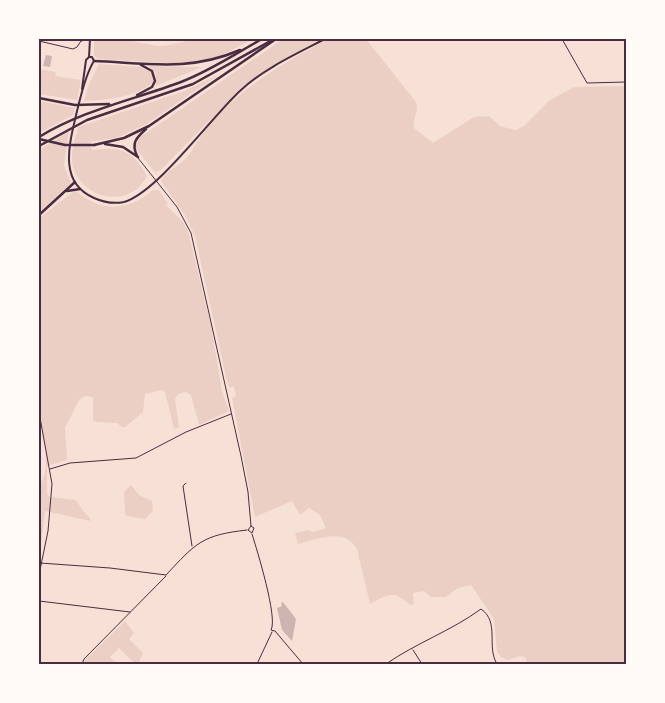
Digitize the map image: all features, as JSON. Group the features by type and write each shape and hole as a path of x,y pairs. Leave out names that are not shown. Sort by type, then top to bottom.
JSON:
{"highway":[{"path":"39,138 65,122 129,98 183,81 262,39"},
{"path":"94,145 124,138 149,126 275,39"},
{"path":"39,146 87,120 193,84 275,39"},
{"path":"93,63 180,65 204,63 250,46"},
{"path":"129,98 148,90 155,81 152,70 140,64"},
{"path":"39,98 75,105 112,104"},
{"path":"138,157 134,148 135,141 149,126"},
{"path":"39,138 65,145 119,146 138,157"},
{"path":"39,215 75,182"},
{"path":"64,192 80,189"}],"street":[{"path":"39,41 73,49 78,47 81,41 90,39 89,57 70,143 69,164 75,182 80,189 99,200 119,203 136,196 155,180 241,90 274,66 325,39"},
{"path":"562,39 587,83 626,82"},
{"path":"82,91 93,63 93,58 89,57"},
{"path":"87,62 93,63"},
{"path":"138,157 181,213 191,233 248,492 250,526 248,530"},
{"path":"39,412 52,484 48,531 39,575"},
{"path":"50,469 70,463 136,458 186,432 231,414"},
{"path":"186,483 183,486 190,543 193,547"},
{"path":"250,526 254,528 252,533 267,591 273,626 276,629 273,631 257,664"},
{"path":"82,664 84,658 193,547 212,536 248,530 252,533"},
{"path":"40,563 119,569 166,576"},
{"path":"39,601 130,612"},
{"path":"386,664 467,620 481,609 489,618 492,628 493,656 497,664"},
{"path":"273,631 303,664"},
{"path":"413,648 422,664"}],"shaded area":[{"path":"94,39 120,39 158,46 196,39 253,39 219,57 188,64 98,59 94,55"},
{"path":"283,39 321,39 273,65 243,86 160,171 155,172 135,148 139,138"},
{"path":"329,39 366,39 416,102 414,128 433,143 474,117 489,116 500,126 515,130 524,126 550,100 574,87 626,86 626,664 528,664 525,657 520,656 508,660 501,657 497,652 494,619 471,585 458,588 446,597 431,597 424,591 413,593 414,604 410,605 395,595 387,596 370,604 357,549 352,542 338,536 330,536 298,544 295,533 308,530 313,532 326,528 320,515 309,508 300,515 292,501 255,517 232,398 236,396 234,387 229,387 226,377 195,236 186,217 161,181 188,156 203,133 233,100 269,73"},
{"path":"99,64 140,67 152,73 153,82 147,87 130,94 111,99 84,101 89,84"},
{"path":"149,66 202,67 156,86 156,73"},
{"path":"39,69 56,72 55,76 81,80 77,100 39,94"},
{"path":"220,74 145,125 116,138 90,142 92,150 118,150 131,155 147,176 139,187 129,194 117,197 105,196 94,192 84,185 76,175 72,158 78,127 184,91"},
{"path":"39,101 75,108 73,115 39,133"},
{"path":"69,131 64,165 71,183 39,212 39,150"},
{"path":"153,190 159,190 168,204 166,205 184,223 188,231 211,326 222,391 229,411 199,425 191,395 186,392 178,394 175,399 179,427 174,429 165,392 162,390 145,394 143,412 125,427 122,427 117,423 93,420 93,397 85,396 79,400 65,428 67,460 47,466 47,494 50,497 76,500 90,518 90,521 45,511 41,544 39,546 39,485 45,473 46,458 42,427 39,427 39,218 76,191 95,203 115,207 134,202"},
{"path":"131,485 139,495 152,501 153,511 145,519 125,514 124,492"},
{"path":"125,621 134,633 129,639 143,653 138,664 132,664 133,662 119,648 110,657 117,664 84,664 85,660"}],"building":[{"path":"46,55 52,56 50,67 43,66"},
{"path":"283,602 296,619 292,641 282,630 277,608 282,606 281,603"}]}
